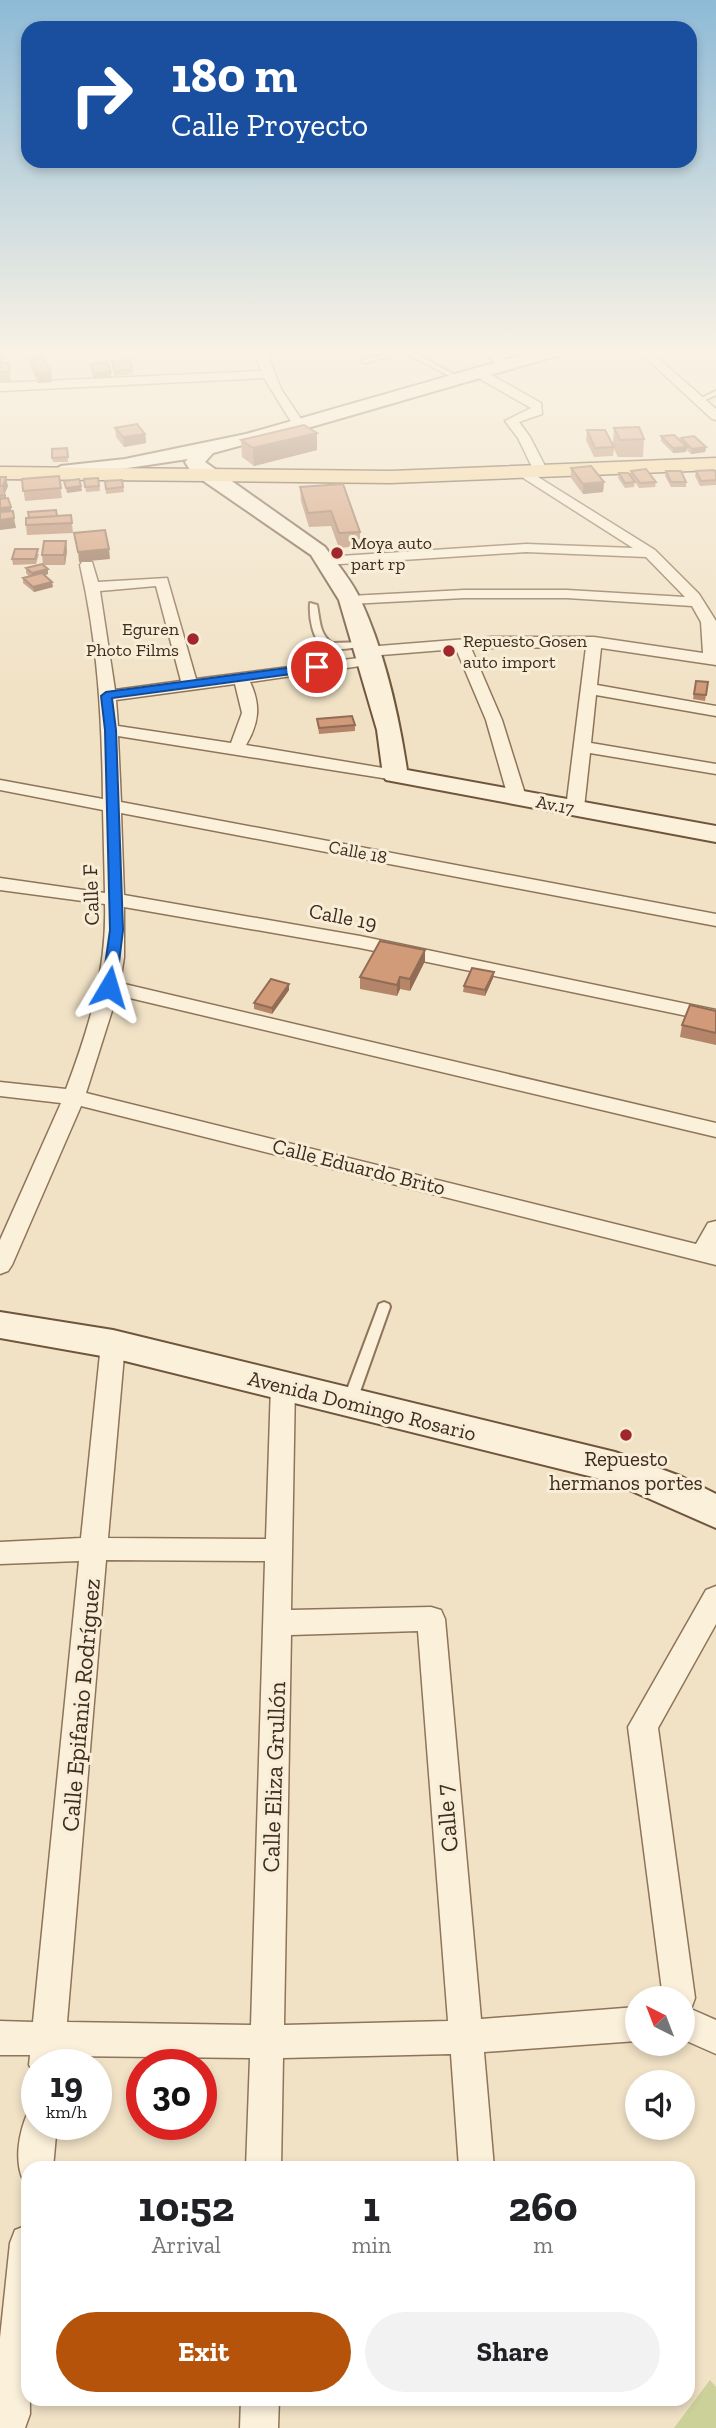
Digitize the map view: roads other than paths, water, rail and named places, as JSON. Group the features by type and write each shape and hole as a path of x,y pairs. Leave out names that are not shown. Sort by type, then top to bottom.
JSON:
{"main road":[{"path":"175,466 180,463"},
{"path":"196,463 209,476 318,551 350,600 388,730 395,775"},
{"path":"0,473 175,466 209,476 391,477 715,465"},
{"path":"175,466 305,553 325,561"},
{"path":"236,495 241,488 264,477"},
{"name":"Av.17","path":"395,775 716,834"},
{"name":"Avenida Domingo Rosario","path":"0,1325 113,1344 615,1467 715,1510"}],"street":[{"path":"106,696 240,677 366,652 462,645 594,642 714,660 705,609 650,552 531,470 530,463"},
{"path":"325,561 526,548 650,552"},
{"name":"Calle F","path":"0,1265 74,1097 109,987 116,930 110,730 93,587 87,565"},
{"path":"93,587 162,581 189,683"},
{"path":"350,600 464,594 567,594 705,609"},
{"path":"575,808 594,642"},
{"path":"462,645 494,720 517,797"},
{"path":"236,748 251,719 250,702 240,677"},
{"path":"590,689 716,711"},
{"path":"110,730 395,775"},
{"path":"583,747 716,769"},
{"name":"Calle 18","path":"0,785 716,920"},
{"name":"Calle 19","path":"0,884 114,897 716,1016"},
{"path":"109,987 716,1130"},
{"name":"Calle Eduardo Brito","path":"0,1089 74,1097 709,1254"},
{"path":"709,1254 716,1229"},
{"name":"Calle Epifanio Rodríguez","path":"47,2049 113,1344"},
{"name":"Calle Eliza Grullón","path":"264,2161 284,1385"},
{"path":"0,1553 96,1549 280,1550"},
{"path":"677,1986 643,1727 716,1598"},
{"name":"Calle 7","path":"279,1623 431,1619 476,2161"},
{"path":"112,2049 465,2037 625,2025"},
{"path":"695,2028 716,2037"},
{"path":"0,2038 37,2049"},
{"path":"37,2161 39,2140"},
{"path":"11,2414 21,2313"},
{"path":"259,2428 260,2406"}],"lane":[{"path":"313,605 320,638 325,644 366,652"},
{"path":"349,1403 384,1307"}],"place":[{"name":"Moya auto part rp","path":"337,553"},
{"name":"Eguren Photo Films","path":"193,639"},
{"name":"Repuesto Gosen auto import","path":"449,651"},
{"name":"Repuesto hermanos portes","path":"626,1435"}]}
